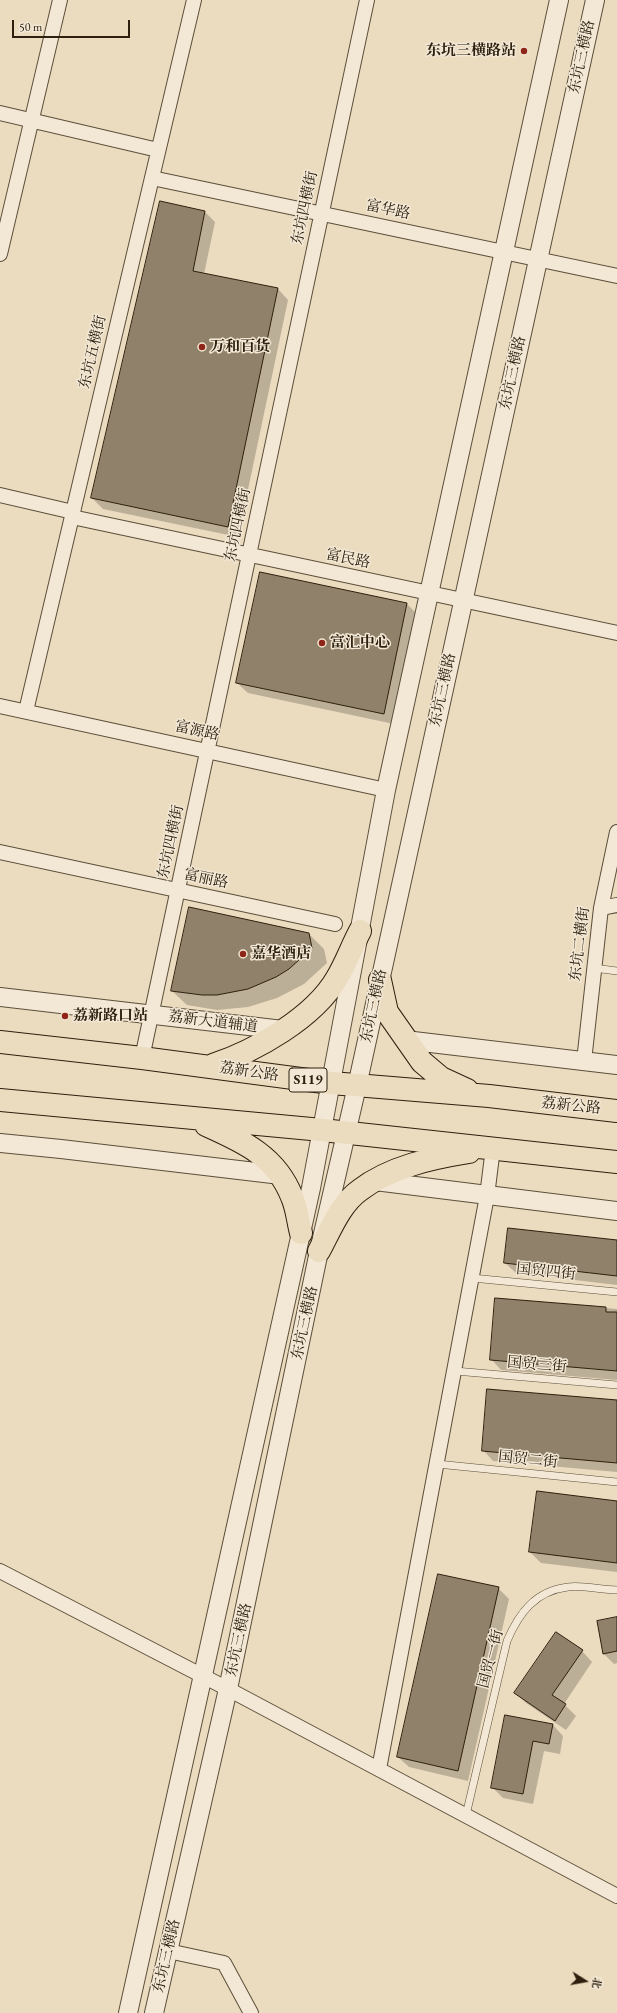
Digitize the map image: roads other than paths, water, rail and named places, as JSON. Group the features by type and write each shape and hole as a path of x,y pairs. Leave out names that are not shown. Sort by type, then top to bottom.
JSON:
{"main road":[{"path":"209,1067 261,1045 283,1030 318,1002 336,979 360,931"},
{"path":"380,980 388,1012 422,1062 441,1078 480,1096"},
{"name":"荔新公路","path":"0,1042 142,1058 357,1086 480,1096 617,1111"},
{"path":"0,1100 345,1132 617,1162"},
{"path":"190,1118 237,1139 259,1152 274,1165 281,1175 293,1199 301,1233"},
{"path":"319,1251 342,1208 359,1190 386,1175 419,1162 493,1148"}],"street":[{"path":"0,254 60,0"},
{"name":"东坑五横街","path":"26,711 194,0"},
{"name":"东坑四横街","path":"142,1058 367,0"},
{"name":"东坑三横路","path":"128,2013 301,1233 322,1130 386,790 559,0"},
{"name":"东坑三横路","path":"154,2013 228,1689 319,1251 345,1132 357,1086 595,0"},
{"path":"0,113 158,150"},
{"name":"富华路","path":"152,178 617,276"},
{"name":"富民路","path":"0,495 72,514 249,555 617,633"},
{"name":"富源路","path":"0,706 386,790"},
{"name":"东坑二横街","path":"584,1061 601,908 617,832"},
{"name":"富丽路","path":"0,852 335,924"},
{"path":"601,908 617,905"},
{"name":"荔新大道辅道","path":"0,997 283,1030"},
{"path":"406,1040 617,1065"},
{"path":"0,1143 281,1175"},
{"path":"379,1769 455,1371 487,1196 493,1148"},
{"path":"375,1181 617,1212"},
{"path":"0,1570 228,1689 617,1896"},
{"path":"168,1951 224,1963 251,2013"}],"lane":[{"path":"594,968 617,971"},
{"name":"国贸四街","path":"472,1278 617,1292"},
{"name":"国贸三街","path":"455,1371 617,1385"},
{"name":"国贸二街","path":"437,1464 617,1482"},
{"name":"国贸一街","path":"466,1815 507,1641 516,1621 529,1604 547,1592 568,1587 617,1590"}],"place":[{"name":"东坑三横路站","path":"524,51"},
{"name":"万和百货","path":"202,347"},
{"name":"富汇中心","path":"322,643"},
{"name":"嘉华酒店","path":"243,954"},
{"name":"荔新路口站","path":"65,1016"}]}
